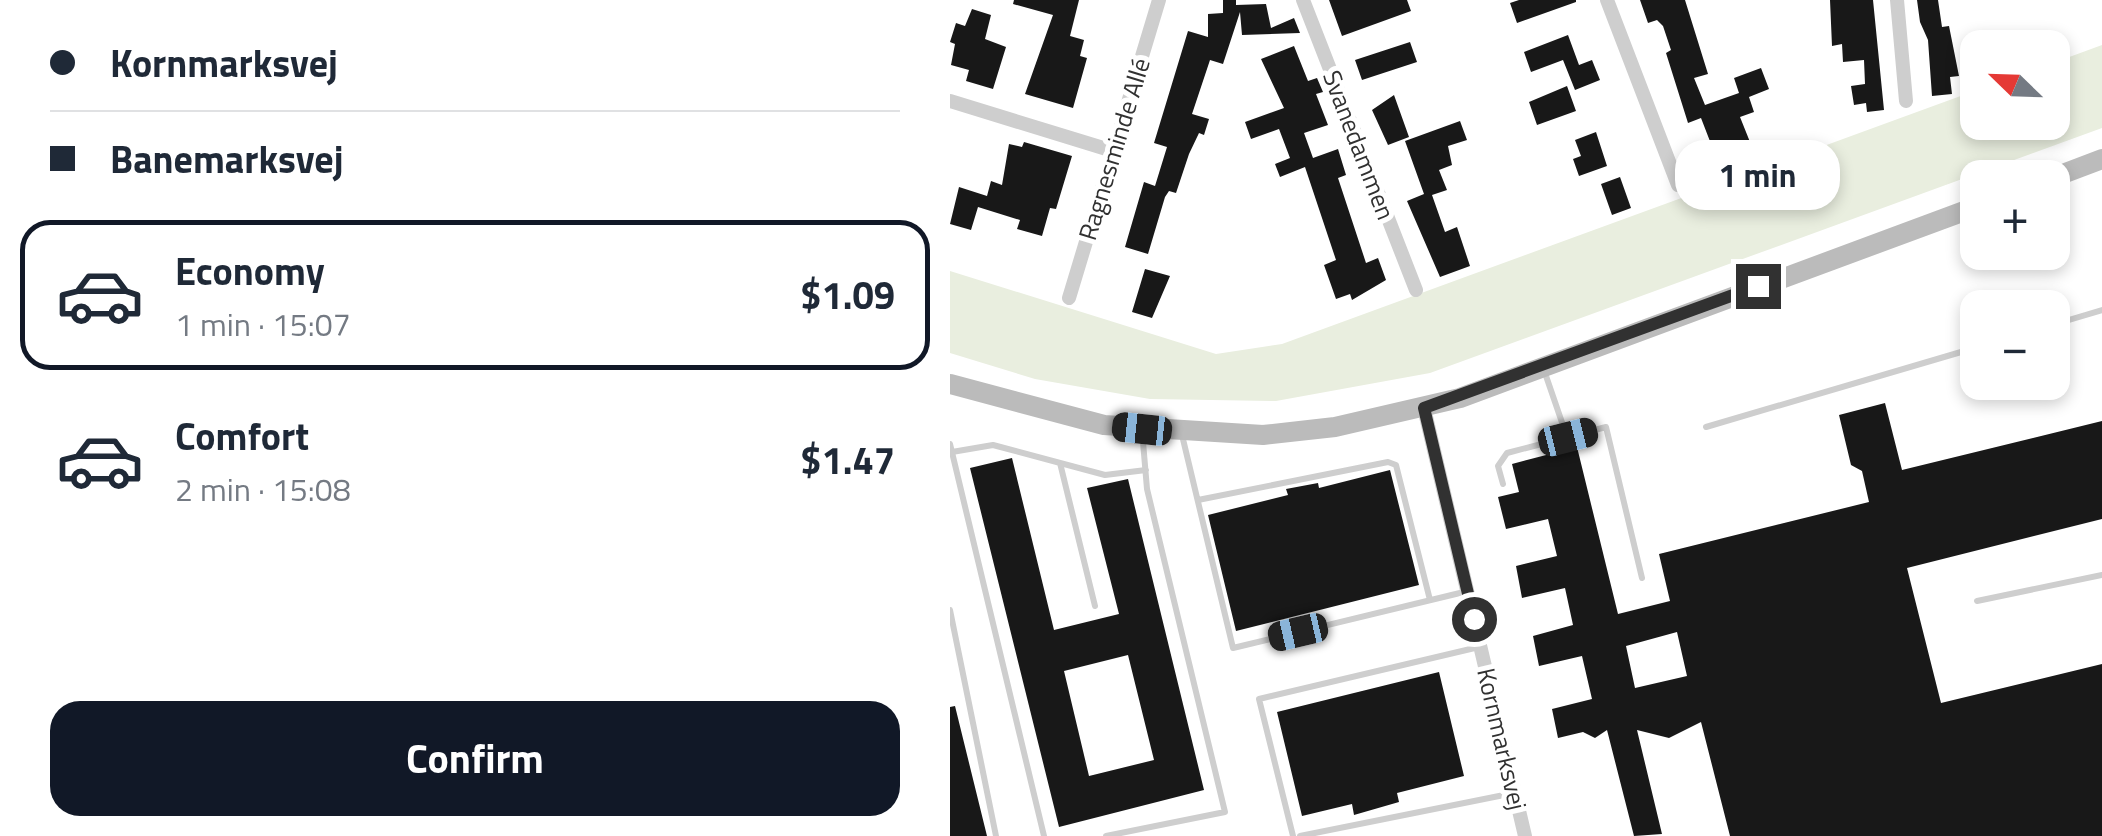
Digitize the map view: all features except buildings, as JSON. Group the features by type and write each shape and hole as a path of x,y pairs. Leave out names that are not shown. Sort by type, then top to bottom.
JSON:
{"street":[{"name":"Ragnesminde Allé","path":"1069,298 1159,0"},
{"name":"Svanedammen","path":"1303,0 1416,290"},
{"path":"1607,0 1678,184"},
{"path":"1897,0 1906,101"},
{"path":"950,102 1114,151"},
{"path":"2070,171 2102,159"},
{"path":"950,384 1104,425 1182,434 1264,435 1335,427 1424,408 1960,213"},
{"name":"Kornmarksvej","path":"1424,408 1525,836"}],"lane":[{"path":"2070,320 2102,310"},
{"path":"1706,427 1960,352"},
{"path":"1543,367 1568,437"},
{"path":"1503,484 1498,466 1508,453 1606,427 1642,578"},
{"path":"1106,836 1225,812 1146,470 1142,429"},
{"path":"1182,434 1233,648 1467,591"},
{"path":"1044,836 951,448 993,445 1105,475 1146,470"},
{"path":"1198,500 1388,462 1396,464 1430,600"},
{"path":"1060,463 1095,606"},
{"path":"1977,601 2102,576"},
{"path":"950,610 996,836"},
{"path":"1480,646 1259,699 1297,836 1514,793"}],"shaded area":[{"path":"2102,45 2102,128 2070,140 2070,57"},
{"path":"1960,96 1960,140 2069,140 2014,160 1960,160 1960,180 1430,373 1276,401 1150,399 1035,379 950,353 950,271 1216,354 1282,344"}],"route":[{"path":"1474,619 1424,408 1758,286"}]}
